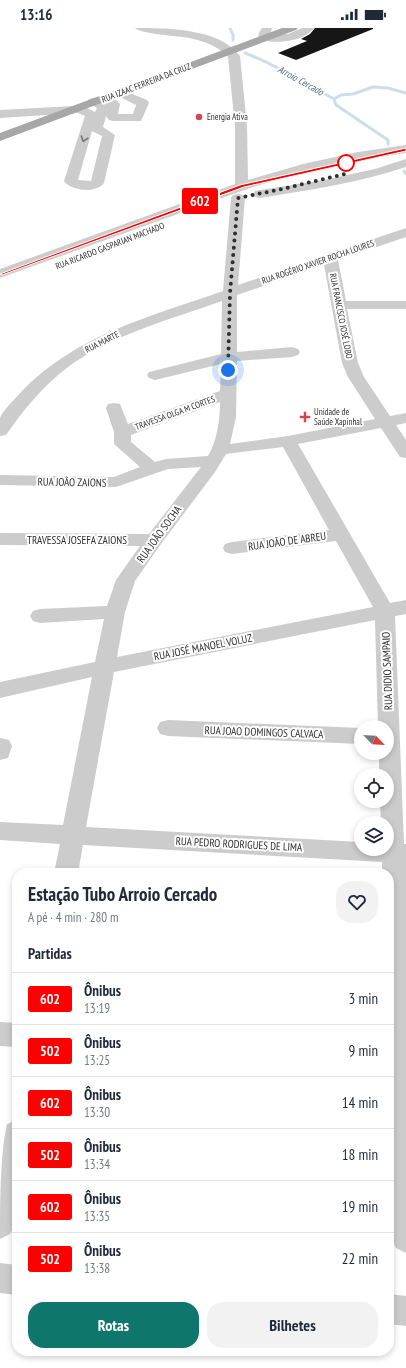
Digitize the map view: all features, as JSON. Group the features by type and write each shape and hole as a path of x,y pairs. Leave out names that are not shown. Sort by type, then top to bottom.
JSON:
{"main road":[{"name":"RUA IZAAC FERREIRA DA CRUZ","path":"0,137 230,51 266,33 292,28"}],"street":[{"path":"140,28 154,29 200,38 213,42 230,51"},
{"path":"266,33 289,37 304,32 309,28"},
{"name":"RUA JOÃO SOCHA","path":"67,868 115,612 126,580 217,455 228,417 230,293 240,192 241,126 234,56 230,51"},
{"path":"98,100 114,104 113,117 138,117 143,103 120,93"},
{"path":"0,114 76,109 91,115 71,181 75,184 94,185 98,183 109,135 96,128 103,108 98,100"},
{"path":"22,113 39,122"},
{"name":"RUA RICARDO GASPARIAN MACHADO","path":"0,288 270,179 406,150"},
{"name":"RUA RICARDO GASPARIAN MACHADO","path":"0,274 240,192 324,184 378,172 406,162"},
{"name":"RUA ROGÉRIO XAVIER ROCHA LOURES","path":"230,293 406,232"},
{"name":"RUA FRANCISCO JOSÉ LOBO","path":"330,258 350,363 356,377 406,453"},
{"name":"RUA MARTE","path":"1,427 10,415 47,376 73,357 115,335 230,293"},
{"path":"340,305 406,304"},
{"path":"155,375 229,358 292,352"},
{"name":"TRAVESSA OLGA M CORTES","path":"122,432 228,394"},
{"path":"114,408 122,432 123,444 153,469"},
{"name":"RUA JOÃO ZAIONS","path":"0,480 116,482 166,464 406,418"},
{"name":"RUA DIDIO SAMPAIO","path":"288,441 341,534 396,609 389,720"},
{"name":"RUA JOÃO DE ABREU","path":"232,548 341,534"},
{"name":"TRAVESSA JOSEFA ZAIONS","path":"0,539 154,540"},
{"name":"RUA JOSÉ MANOEL VOLUZ","path":"0,690 104,667 396,609"},
{"path":"40,616 115,612"},
{"name":"RUA JOAO DOMINGOS CALVACA","path":"168,728 354,736"},
{"name":"RUA DIDIO SAMPAIO","path":"390,760 400,853 394,954"},
{"name":"RUA PEDRO RODRIGUES DE LIMA","path":"0,831 400,853"},
{"name":"RUA DIDIO SAMPAIO","path":"394,1024 396,1130 406,1238"},
{"path":"0,1034 12,1035"},
{"path":"0,1224 12,1160"},
{"path":"0,1278 12,1279"},
{"path":"394,1310 406,1311"}],"building":[{"path":"315,28 373,29 296,60 278,53 307,41 301,39 310,34"}],"waterway":[{"name":"Arroio Cercado","path":"230,28 233,35 233,40"},
{"name":"Arroio Cercado","path":"245,53 279,69 334,99"},
{"path":"334,99 341,95 353,94 373,87 388,88 406,93"},
{"name":"Arroio Cercado","path":"334,99 336,105 388,140 388,144"}],"bus line":[{"name":"602","path":"0,274 242,186 406,150"}],"place":[{"name":"Energia Ativa","path":"199,117"},
{"name":"Unidade de Saúde Xapinhal","path":"305,417"}],"route":[{"path":"228,370 230,293 238,198 345,174 346,163"}]}
